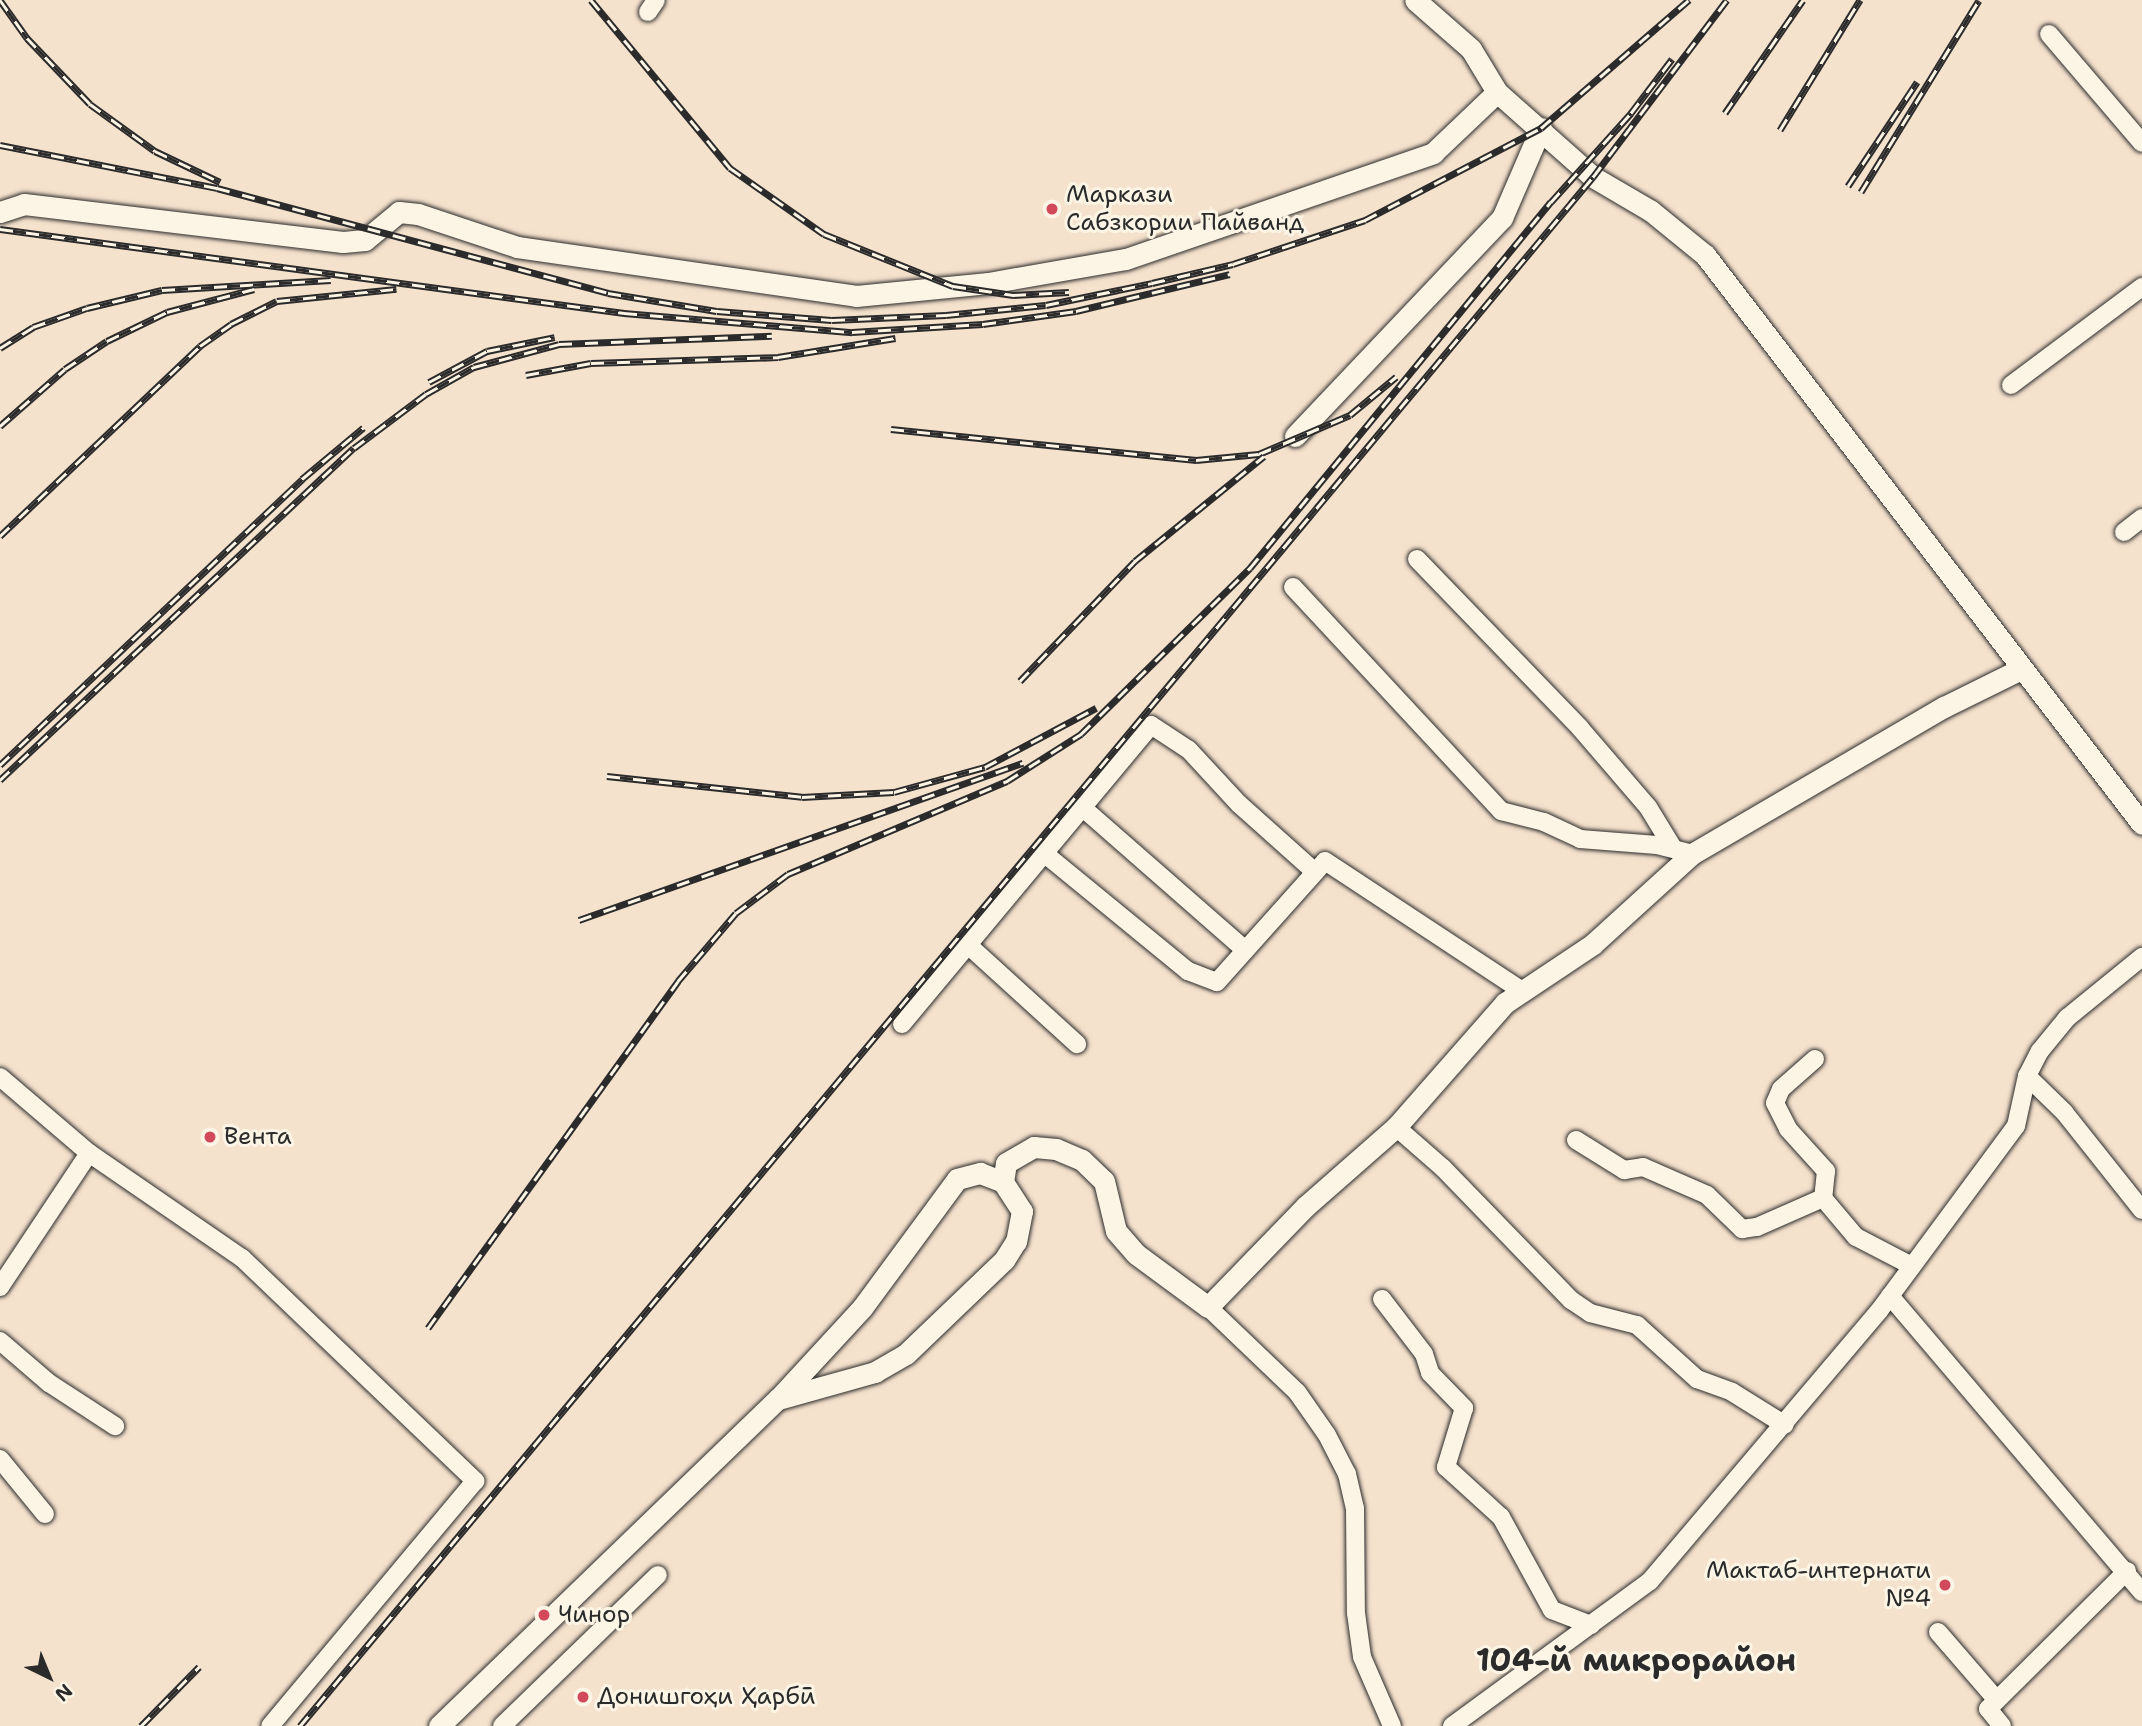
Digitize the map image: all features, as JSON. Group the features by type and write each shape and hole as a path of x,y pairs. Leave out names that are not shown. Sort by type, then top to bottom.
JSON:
{"street":[{"path":"1415,0 1471,49 1497,92 1541,128 1593,177 1651,211 1705,256 2142,824"},
{"path":"2049,34 2142,143"},
{"path":"0,212 24,204 343,242 365,240 399,212 418,214 517,247 856,296 989,283 1126,259 1433,153 1497,92"},
{"path":"1295,436 1502,218 1541,128"},
{"path":"2011,386 2142,287"},
{"path":"2124,532 2142,519"},
{"path":"1417,559 1580,729 1648,807 1682,851"},
{"path":"1293,587 1501,811 1544,822 1580,839 1682,851"},
{"path":"1208,1307 1306,1206 1396,1128 1505,1003 1593,943 1682,851 1944,707 2021,669"},
{"path":"902,1024 1151,726 1165,730 1189,750 1239,804 1315,872"},
{"path":"1083,808 1245,950"},
{"path":"1045,854 1188,971 1217,982 1325,861 1521,990"},
{"path":"967,944 1077,1044"},
{"path":"1452,1726 1650,1581 1890,1296 2016,1126 2027,1076 2034,1059 2067,1018 2142,957"},
{"path":"1815,1059 1781,1089 1775,1103 1788,1129 1826,1171 1822,1198 1856,1237 1912,1266"},
{"path":"2027,1076 2064,1112 2142,1210"},
{"path":"0,1077 89,1153 242,1258 475,1481 270,1726"},
{"path":"1396,1128 1443,1168 1571,1300 1597,1315 1637,1325 1697,1379 1732,1392 1784,1425"},
{"path":"1576,1140 1624,1170 1643,1167 1707,1195 1742,1229 1757,1227 1822,1198"},
{"path":"1003,1182 1006,1163 1034,1147 1056,1149 1082,1160 1104,1181 1116,1231 1136,1254 1208,1307 1297,1392 1327,1435 1347,1474 1355,1508 1356,1613 1362,1657 1392,1726"},
{"path":"0,1287 89,1153"},
{"path":"439,1726 778,1399 862,1308 957,1178 980,1173 1003,1182 1017,1199 1021,1223 1016,1241 994,1270 896,1360 875,1372 778,1399"},
{"path":"1890,1296 2142,1592"},
{"path":"1382,1299 1424,1354 1430,1373 1464,1408 1446,1467 1501,1517 1552,1611 1591,1625"},
{"path":"0,1341 49,1383 115,1426"},
{"path":"0,1459 45,1514"},
{"path":"2001,1726 1988,1709 2127,1572"},
{"path":"502,1726 658,1574"},
{"path":"1938,1632 1997,1700"}],"railway":[{"path":"0,0 27,38 90,104 155,151 220,182"},
{"path":"591,0 730,168 824,234 953,286 1013,295 1069,292"},
{"path":"0,145 217,188 608,293 717,311 832,320 946,315 1046,305 1152,283 1233,264 1365,220 1541,128 1689,0"},
{"path":"300,1726 1593,177 1727,0"},
{"path":"1725,113 1803,0"},
{"path":"1780,130 1860,0"},
{"path":"1861,192 1979,0"},
{"path":"428,1328 678,981 736,913 788,874 1007,781 1081,734 1250,568 1551,202 1631,113 1672,59"},
{"path":"1848,186 1917,82"},
{"path":"0,229 624,313 852,332 983,324 1076,311 1230,274"},
{"path":"0,348 33,327 87,308 162,290 331,280"},
{"path":"0,426 65,369 107,341 167,312 254,289"},
{"path":"0,536 200,346 231,324 277,301 396,289"},
{"path":"0,780 354,448 426,394 474,367 559,344 772,336"},
{"path":"429,382 487,351 555,337"},
{"path":"526,375 591,363 778,357 895,338"},
{"path":"891,429 1196,460 1259,454 1350,415 1396,377"},
{"path":"0,765 302,479 363,428"},
{"path":"1020,681 1135,561 1264,456"},
{"path":"607,776 802,797 894,792 985,767 1096,708"},
{"path":"579,920 1023,763"},
{"path":"141,1726 199,1667"}],"place":[{"name":"Маркази Сабзкории Пайванд","path":"1052,209"},
{"name":"Вента","path":"210,1137"},
{"name":"Мактаб-интернати №4","path":"1945,1585"},
{"name":"Чинор","path":"544,1615"},
{"name":"Донишгоҳи Ҳарбӣ","path":"583,1697"}],"district":[{"name":"104-й микрорайон","path":"1636,1660"}]}
